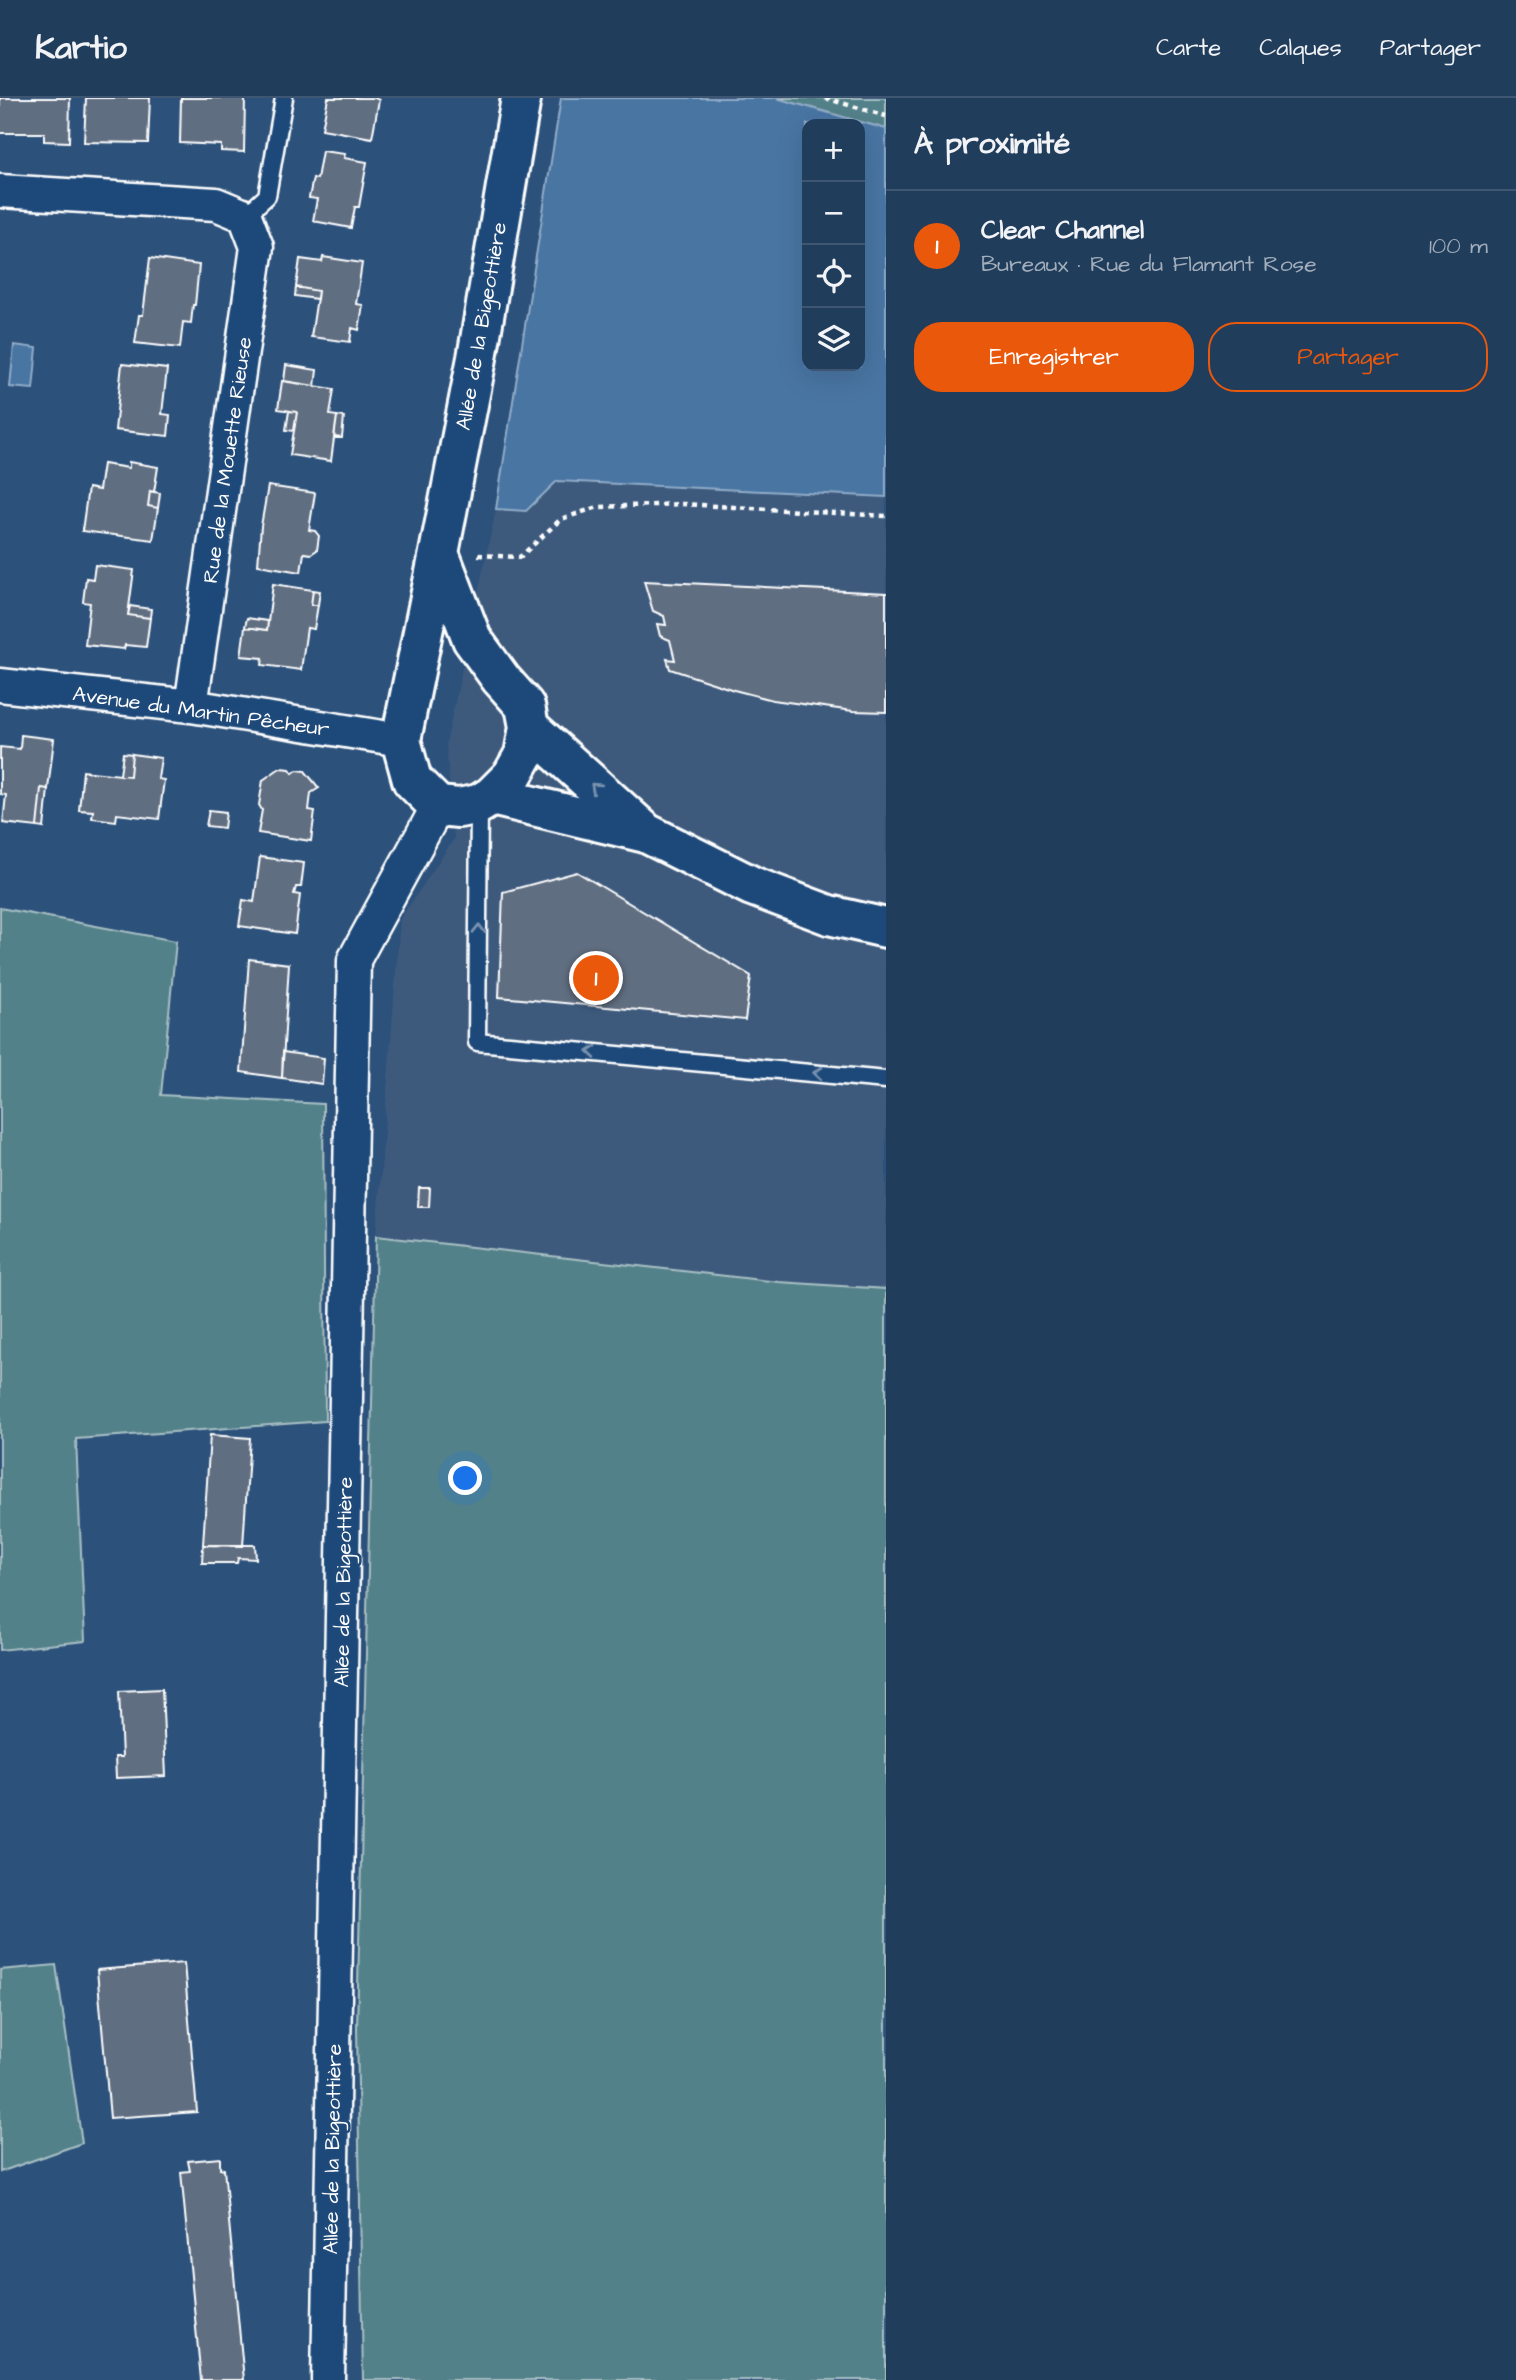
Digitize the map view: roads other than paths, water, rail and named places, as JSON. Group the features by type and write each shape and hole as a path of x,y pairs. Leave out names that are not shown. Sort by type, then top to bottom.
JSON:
{"main road":[{"name":"Allée de la Bigeottière","path":"401,740 477,358 521,98"},
{"path":"401,740 412,780 438,806 458,808 486,800 512,776 524,755 529,727 525,706 472,639 439,553"},
{"path":"529,727 646,833"},
{"path":"486,800 646,833 752,886 829,915 886,928"}],"street":[{"path":"0,191 216,204 244,216"},
{"name":"Rue de la Mouette Rieuse","path":"191,706 257,247 244,216"},
{"name":"Avenue du Martin Pêcheur","path":"0,685 191,706 401,740"},
{"name":"Allée de la Bigeottière","path":"328,2380 354,960 438,806"}],"lane":[{"path":"244,216 267,196 284,98"},
{"path":"486,800 477,1042 886,1080"}],"place":[{"name":"Clear Channel","path":"596,978"}]}
